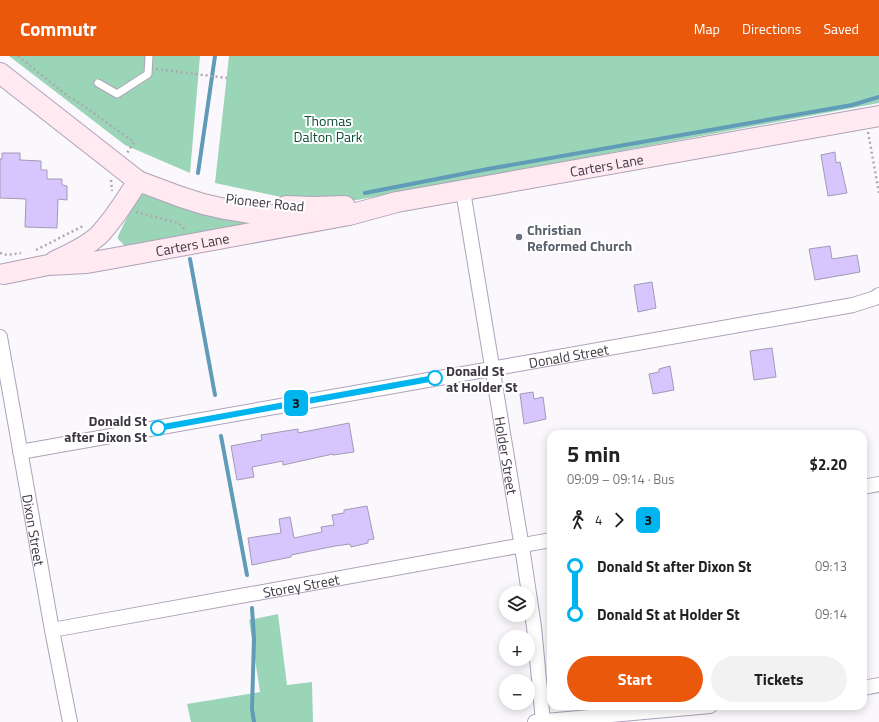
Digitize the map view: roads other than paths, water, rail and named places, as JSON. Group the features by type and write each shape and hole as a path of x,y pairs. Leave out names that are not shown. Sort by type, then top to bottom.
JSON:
{"main road":[{"name":"Pioneer Road","path":"0,73 138,181 203,204 247,212 286,216"},
{"name":"Carters Lane","path":"48,264 87,263 128,256 336,218 396,202 873,123"},
{"name":"Pioneer Road","path":"138,181 150,177 158,178 195,191 224,198 243,202 282,206 313,207 396,202"},
{"name":"Carters Lane","path":"1,276 48,264 82,247 97,237 112,210 138,181"},
{"path":"112,210 110,240 115,250 128,256"},
{"name":"Carters Lane","path":"286,216 336,218"}],"street":[{"name":"Holder Street","path":"463,191 522,545 534,627 539,722"},
{"name":"Donald Street","path":"20,452 492,368 853,306 879,296"},
{"name":"Dixon Street","path":"0,337 52,630 70,722"},
{"path":"867,486 879,484"},
{"name":"Storey Street","path":"52,630 547,541"},
{"path":"867,687 879,685"},
{"path":"539,722 667,710"}],"lane":[{"path":"98,83 117,94 148,74 150,56"}],"waterway":[{"path":"198,173 215,56"},
{"path":"365,193 488,169 852,105 879,97"},
{"path":"190,259 215,395"},
{"path":"221,436 247,575"},
{"path":"252,608 254,638 252,709 254,722"}],"place":[{"name":"Christian Reformed Church","path":"519,237"},
{"name":"Donald St at Holder St","path":"435,378"},
{"name":"Donald St after Dixon St","path":"158,428"}],"park label":[{"name":"Thomas Dalton Park","path":"328,128"}]}
